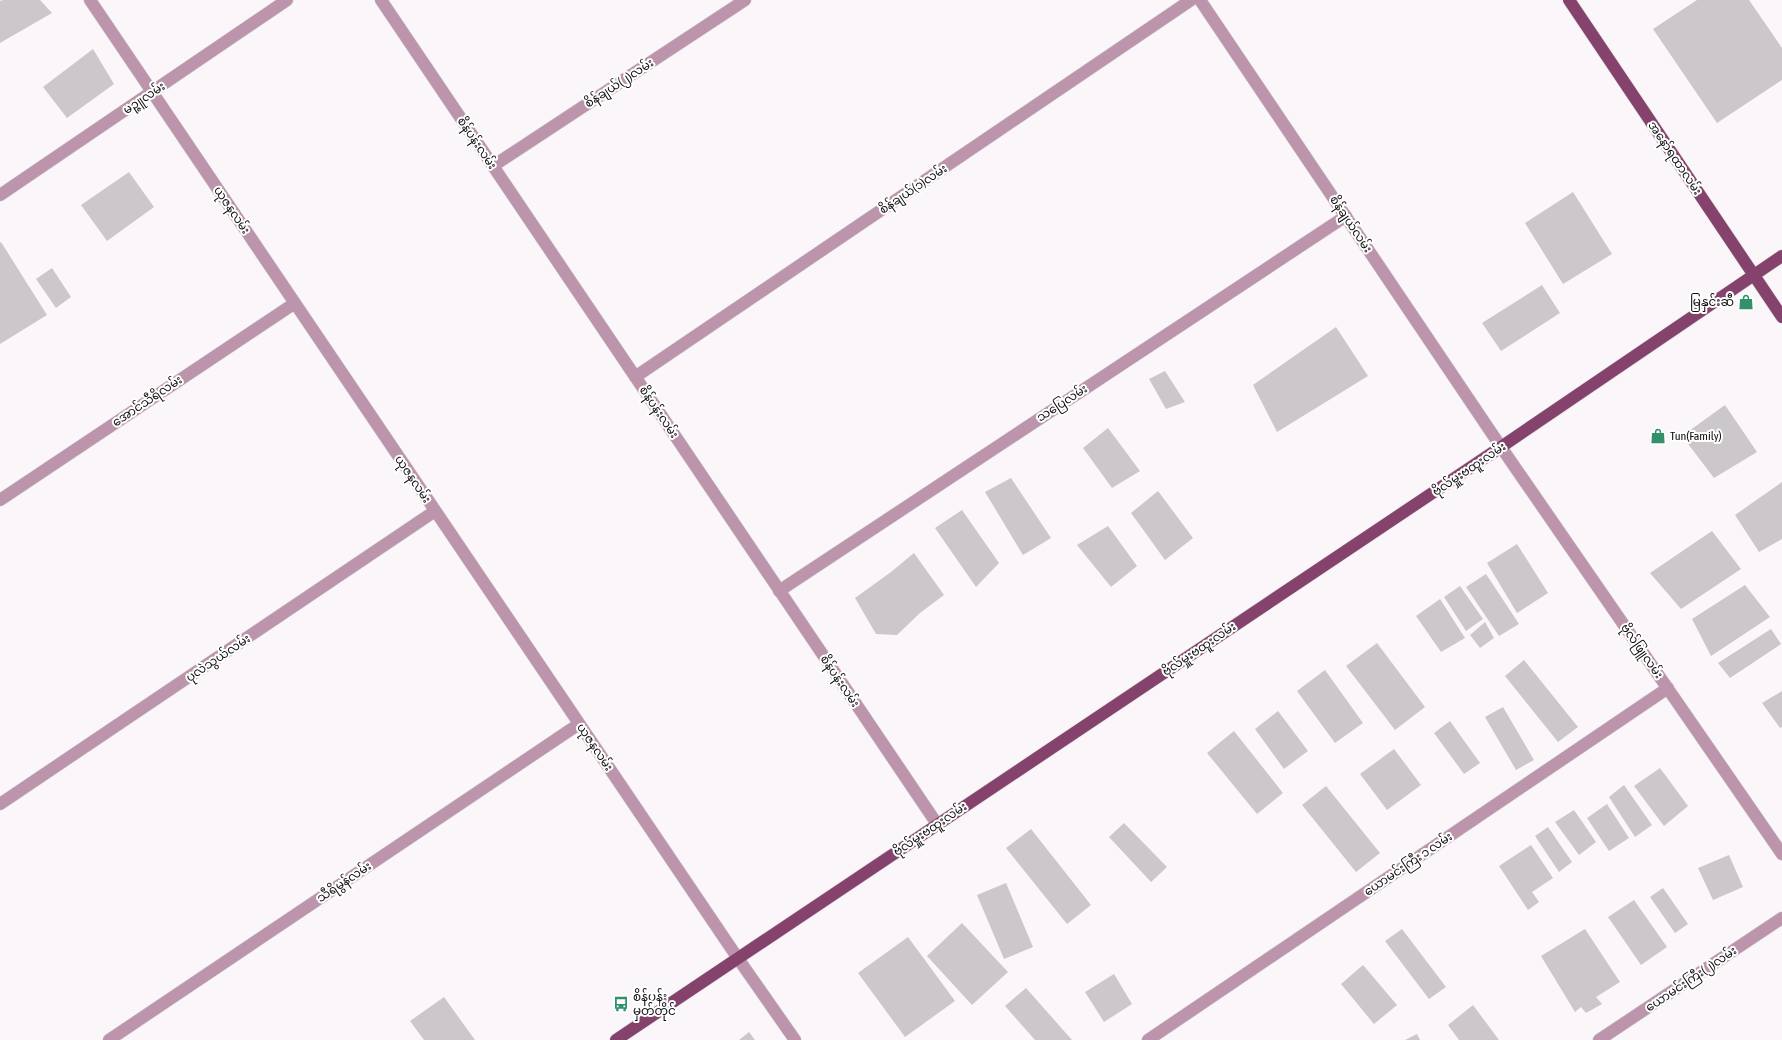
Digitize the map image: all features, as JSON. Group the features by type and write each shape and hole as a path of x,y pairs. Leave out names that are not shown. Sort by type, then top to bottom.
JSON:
{"main road":[{"name":"အနော်ရထာလမ်း","path":"1569,0 1782,317"},
{"name":"ဗိုလ်မှူးဗထူးလမ်း","path":"616,1040 737,957 1502,447 1782,256"}],"street":[{"name":"ယုဇနလမ်း","path":"90,0 579,724 795,1040"},
{"name":"မဉ္ဇူလမ်း","path":"0,195 287,0"},
{"name":"စိန်ပန်းလမ်း","path":"381,0 937,824"},
{"name":"စိန်ချယ်(၂)လမ်း","path":"493,166 745,0"},
{"name":"စိန်ချယ်(၁)လမ်း","path":"636,378 1191,0"},
{"name":"စိန်ချယ်လမ်း","path":"1200,0 1502,447"},
{"name":"သပြေလမ်း","path":"779,591 1346,216"},
{"name":"အောင်သီရိလမ်း","path":"0,500 295,303"},
{"name":"ဗိုလ်ဖြူလမ်း","path":"1502,447 1782,854"},
{"name":"ပုလဲသွယ်လမ်း","path":"0,804 435,511"},
{"name":"ယောမင်းကြီး ၁ လမ်း","path":"1148,1040 1668,688"},
{"name":"သီရိမွန်လမ်း","path":"109,1040 579,724"},
{"name":"ယောမင်းကြီး(၂)လမ်း","path":"1599,1040 1782,918"}],"building":[{"path":"40,0 52,13 0,43 0,1"},
{"path":"1697,0 1749,0 1782,48 1782,80 1717,123 1653,29"},
{"path":"93,49 114,84 67,118 43,87"},
{"path":"129,172 154,207 107,241 81,205"},
{"path":"1573,192 1612,254 1563,284 1525,223"},
{"path":"1,242 47,315 0,344 0,243"},
{"path":"52,268 71,297 56,308 36,279"},
{"path":"1542,285 1560,313 1501,351 1482,323"},
{"path":"1336,327 1368,376 1277,432 1253,385"},
{"path":"1165,371 1185,402 1166,409 1149,379"},
{"path":"1725,405 1757,452 1714,478 1682,436"},
{"path":"1108,428 1140,471 1112,488 1083,448"},
{"path":"1011,478 1051,538 1023,555 985,492"},
{"path":"1782,482 1782,539 1759,552 1735,515"},
{"path":"1158,491 1193,538 1165,560 1131,513"},
{"path":"962,510 999,563 976,587 935,528"},
{"path":"1108,526 1137,566 1111,587 1077,545"},
{"path":"1712,531 1741,569 1681,609 1650,573"},
{"path":"1517,544 1548,593 1517,613 1487,563"},
{"path":"914,553 944,595 920,613 897,635 876,634 855,598"},
{"path":"1486,574 1519,624 1499,636 1466,587"},
{"path":"1745,585 1770,617 1711,656 1692,619"},
{"path":"1460,586 1483,619 1466,631 1444,597"},
{"path":"1440,599 1465,638 1441,652 1416,616"},
{"path":"1485,622 1494,638 1480,648 1470,635"},
{"path":"1771,629 1781,644 1730,678 1718,663"},
{"path":"1377,643 1425,707 1395,730 1346,666"},
{"path":"1524,660 1578,727 1558,742 1505,676"},
{"path":"1325,670 1363,723 1335,743 1297,691"},
{"path":"1782,691 1782,727 1780,728 1762,703"},
{"path":"1503,707 1534,760 1516,770 1485,717"},
{"path":"1278,711 1308,751 1284,769 1255,729"},
{"path":"1450,721 1480,763 1464,774 1434,733"},
{"path":"1234,731 1283,793 1257,814 1207,753"},
{"path":"1394,749 1421,785 1387,810 1360,774"},
{"path":"1660,768 1688,806 1664,826 1634,786"},
{"path":"1624,785 1652,825 1635,837 1609,797"},
{"path":"1326,786 1380,853 1356,872 1302,805"},
{"path":"1607,804 1629,838 1609,851 1587,818"},
{"path":"1574,810 1596,842 1579,855 1555,822"},
{"path":"1124,823 1167,867 1151,882 1109,837"},
{"path":"1548,827 1572,862 1559,872 1535,836"},
{"path":"1031,829 1091,905 1067,924 1006,848"},
{"path":"1531,845 1553,878 1532,892 1539,902 1528,910 1499,866"},
{"path":"1729,855 1743,887 1713,900 1698,868"},
{"path":"1006,883 1033,947 1004,959 977,895"},
{"path":"1663,888 1688,924 1675,933 1650,897"},
{"path":"1634,900 1667,947 1641,965 1608,917"},
{"path":"962,923 1008,972 972,1005 927,956"},
{"path":"1402,929 1446,987 1429,999 1385,941"},
{"path":"1585,929 1620,982 1596,997 1602,1004 1586,1013 1581,1007 1575,1012 1541,956"},
{"path":"908,937 955,1001 905,1037 858,973"},
{"path":"1363,965 1397,1005 1374,1024 1341,984"},
{"path":"1114,974 1132,1004 1104,1022 1085,992"},
{"path":"1026,988 1072,1040 1035,1040 1005,1006"},
{"path":"444,997 475,1040 424,1040 410,1021"},
{"path":"1473,1005 1499,1040 1459,1040 1448,1025"},
{"path":"749,1032 755,1040 739,1040"},
{"path":"1417,1034 1420,1040 1405,1040"}],"place":[{"name":"မြနှင်းဆီ","path":"1746,302"},
{"name":"Tun(Family)","path":"1658,436"},
{"name":"စိန်ပန်း မှတ်တိုင်","path":"621,1004"}]}
